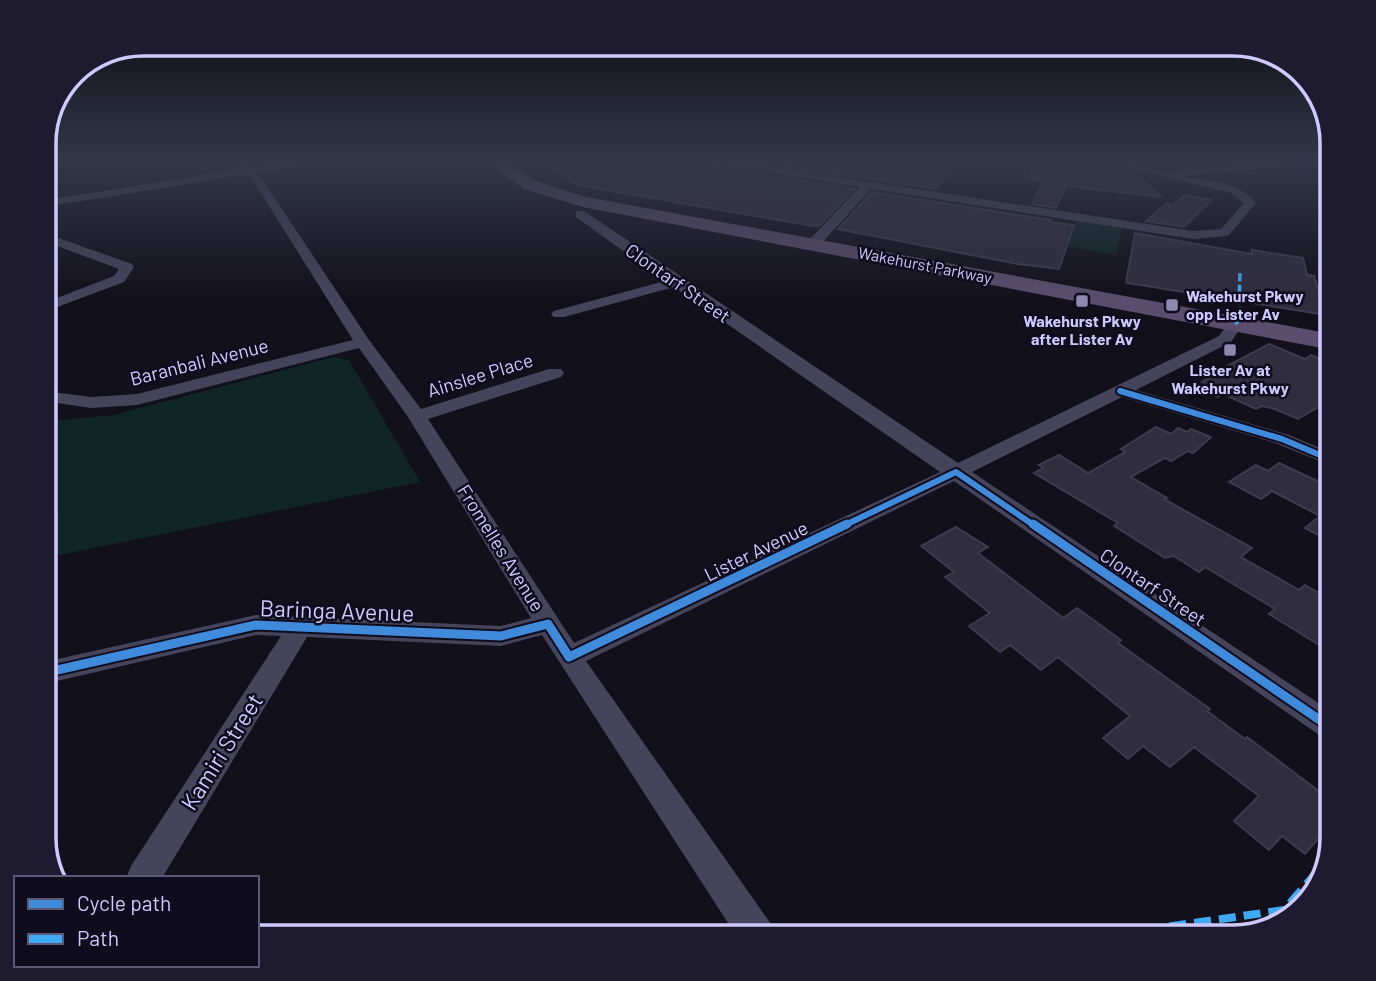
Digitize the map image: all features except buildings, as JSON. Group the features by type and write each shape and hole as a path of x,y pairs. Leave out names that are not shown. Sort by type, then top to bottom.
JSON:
{"main road":[{"name":"Wakehurst Parkway","path":"615,208 1320,340"}],"street":[{"name":"Fromelles Avenue","path":"274,208 362,342 417,416 569,657 750,925"},
{"path":"813,244 847,208"},
{"path":"1020,208 1193,235 1225,232 1246,208"},
{"name":"Clontarf Street","path":"580,214 1320,720"},
{"path":"56,241 127,267 119,279 56,303"},
{"path":"559,314 676,282"},
{"name":"Lister Avenue","path":"569,657 956,472 1225,339 1235,324"},
{"name":"Baranbali Avenue","path":"56,398 120,403 362,342"},
{"name":"Ainslee Place","path":"417,416 555,373"},
{"path":"1120,391 1282,439 1320,455"},
{"name":"Baringa Avenue","path":"56,670 256,625 501,636 548,624"},
{"name":"Kamiri Street","path":"144,876 301,626"}],"green space":[{"path":"1077,216 1123,224 1116,255 1067,246"},
{"path":"333,357 349,360 420,482 56,556 56,419 114,415"}],"marked path":[{"path":"1235,324 1242,317 1239,305 1240,272"},
{"path":"1291,902 1306,884"},
{"path":"1180,925 1280,911"}],"cycle path":[{"path":"1120,391 1282,439 1320,455"},
{"path":"56,670 256,625 501,636 548,624 569,657 956,472 1320,720"}],"place":[{"name":"Wakehurst Pkwy after Lister Av","path":"1082,301"},
{"name":"Wakehurst Pkwy opp Lister Av","path":"1172,305"},
{"name":"Lister Av at Wakehurst Pkwy","path":"1230,350"}]}
